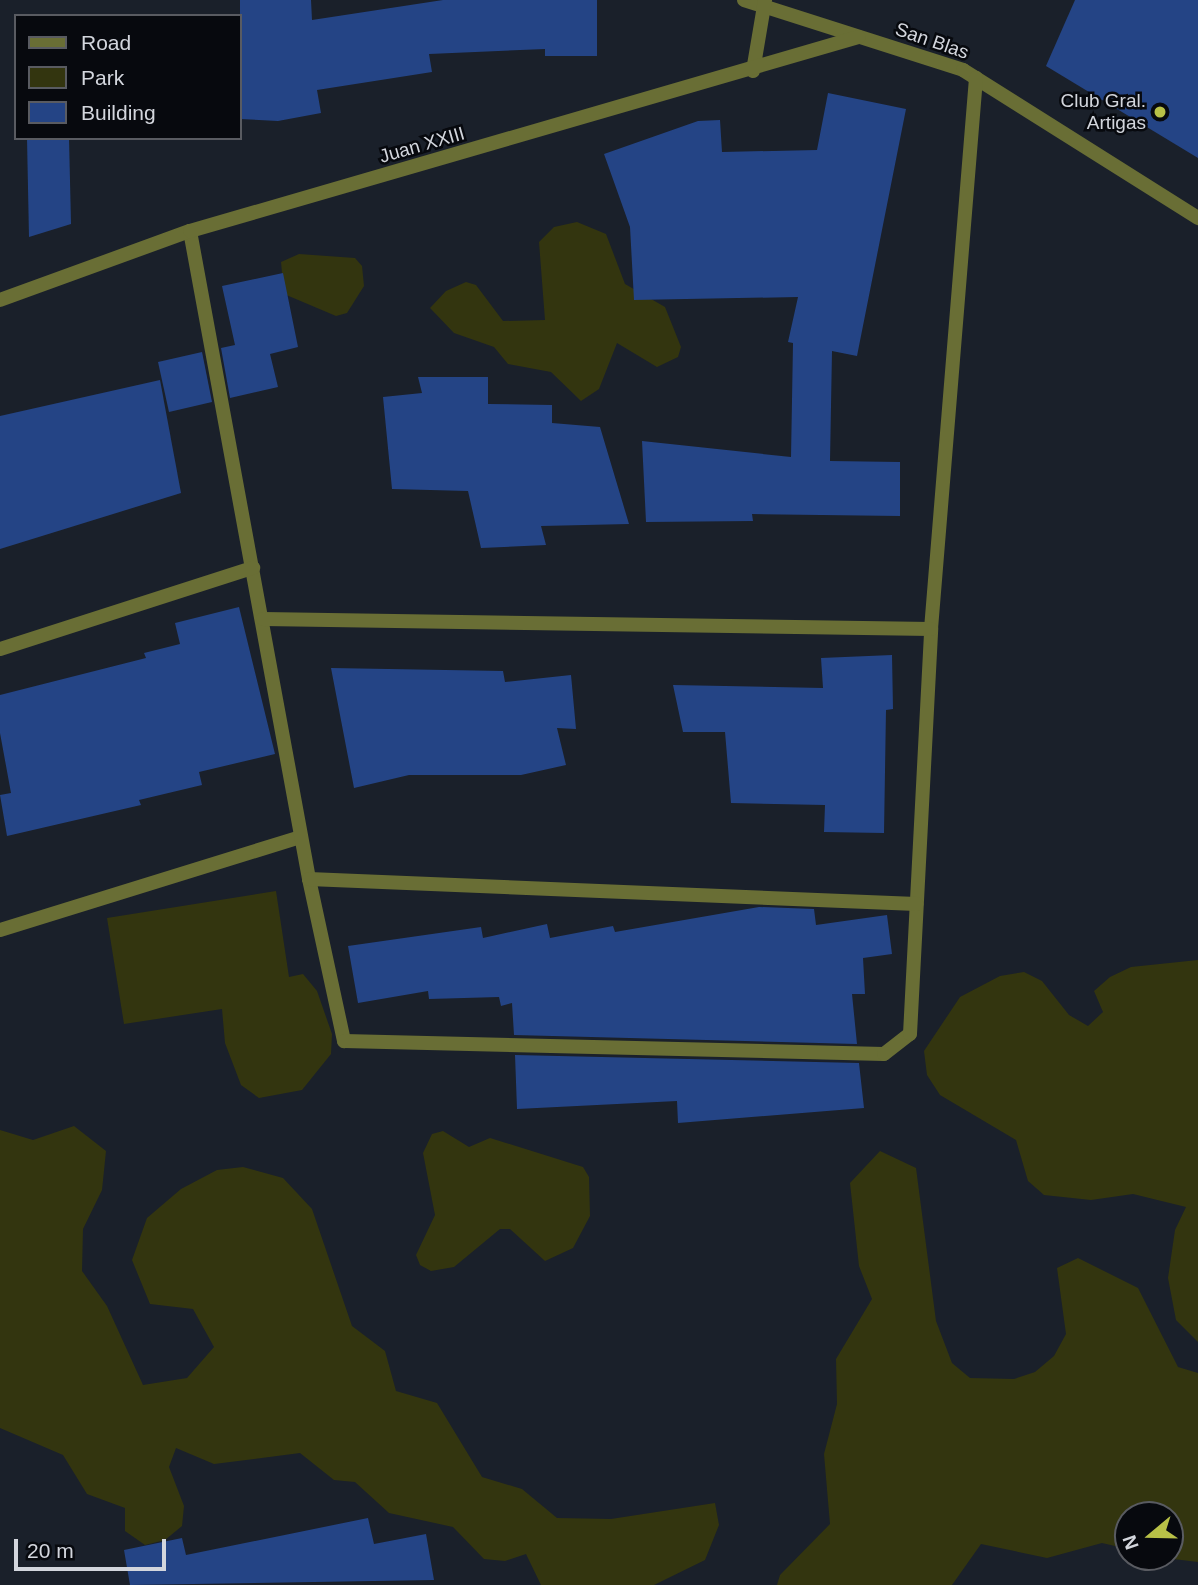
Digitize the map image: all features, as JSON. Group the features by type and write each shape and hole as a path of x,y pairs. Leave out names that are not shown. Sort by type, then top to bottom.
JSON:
{"street":[{"name":"San Blas","path":"744,0 764,3 976,78 1198,218"},
{"path":"753,71 764,3"},
{"name":"Juan XXIII","path":"0,300 190,231 753,71 858,37"},
{"path":"190,231 301,837 344,1041 884,1055 910,1034 931,629 976,78"},
{"path":"0,649 253,568"},
{"path":"263,619 931,629"},
{"path":"0,930 301,837"},
{"path":"309,879 916,904"}],"green space":[{"path":"577,222 606,234 625,284 665,307 681,347 678,357 657,367 617,343 599,389 581,401 551,372 508,364 494,347 454,333 430,308 446,291 466,282 476,285 503,321 545,320 539,242 554,227"},
{"path":"299,254 355,258 362,266 364,286 347,313 336,316 284,294 281,262"},
{"path":"276,891 289,977 303,974 317,991 332,1034 331,1054 302,1090 259,1098 241,1085 225,1043 222,1009 124,1024 107,918"},
{"path":"1198,960 1198,1342 1176,1320 1168,1278 1175,1230 1186,1207 1133,1194 1091,1200 1044,1195 1028,1181 1016,1140 940,1095 927,1075 924,1051 960,997 1000,976 1024,972 1042,981 1069,1015 1088,1026 1103,1012 1094,991 1110,977 1131,967"},
{"path":"74,1126 106,1151 102,1190 83,1229 82,1271 107,1306 143,1385 187,1378 214,1347 193,1309 150,1304 132,1260 147,1218 181,1189 217,1170 243,1167 283,1178 312,1209 352,1326 385,1351 396,1391 437,1403 482,1477 522,1489 557,1518 611,1519 715,1503 719,1525 705,1560 654,1585 541,1585 526,1554 505,1561 484,1559 453,1527 389,1513 355,1482 334,1480 300,1453 214,1464 176,1448 169,1467 184,1506 182,1526 165,1540 145,1545 125,1531 125,1508 87,1494 63,1455 0,1428 0,1130 33,1140"},
{"path":"443,1131 469,1147 490,1138 583,1167 589,1177 590,1216 573,1248 545,1261 510,1229 500,1229 454,1267 431,1271 420,1265 416,1255 435,1215 423,1153 432,1134"},
{"path":"880,1151 916,1168 936,1321 952,1363 970,1378 1014,1379 1035,1372 1054,1356 1066,1334 1057,1268 1078,1258 1138,1288 1178,1367 1198,1373 1198,1562 1184,1560 1184,1501 1114,1501 1114,1546 1102,1543 1047,1558 981,1544 952,1585 777,1585 780,1575 830,1524 824,1454 837,1404 836,1359 872,1299 859,1266 850,1183"}],"building":[{"path":"240,0 311,0 312,20 443,0 597,0 597,56 545,56 545,49 429,54 432,72 317,90 321,113 278,121 242,119"},
{"name":"Club Gral. Artigas","path":"1075,0 1198,0 1198,158 1046,66"},
{"path":"828,93 906,109 857,356 832,351 830,461 900,462 900,516 752,514 753,521 646,522 642,441 791,457 793,343 788,342 798,297 634,300 630,227 604,154 698,121 720,120 722,152 817,150"},
{"path":"27,140 69,140 71,224 29,237"},
{"path":"283,273 298,347 270,354 278,387 230,398 221,348 235,345 222,286"},
{"path":"202,352 212,402 169,412 158,362"},
{"path":"418,377 488,377 488,404 552,405 552,423 600,427 629,524 541,526 546,545 481,548 468,491 392,489 383,397 422,393"},
{"path":"160,380 181,493 0,549 0,416"},
{"path":"239,607 275,754 199,772 202,785 139,800 141,805 7,836 0,795 11,793 0,733 0,695 146,658 144,653 180,644 175,623"},
{"path":"892,655 893,709 886,710 884,833 824,832 825,805 731,803 725,732 683,732 673,685 823,688 821,658"},
{"path":"331,668 503,671 505,682 571,675 576,729 557,728 566,765 521,775 409,775 354,788"},
{"path":"759,907 814,909 816,925 887,915 892,954 863,958 865,994 852,994 857,1044 514,1035 512,1003 501,1006 499,997 429,999 428,991 358,1003 348,946 481,927 483,938 547,924 550,938 613,926 615,932"},
{"path":"515,1055 859,1063 864,1108 678,1123 677,1101 517,1109"},
{"path":"368,1518 374,1544 426,1534 434,1580 130,1585 124,1550 182,1538 186,1555"}],"place":[{"name":"Club Gral. Artigas","path":"1160,112"}]}
